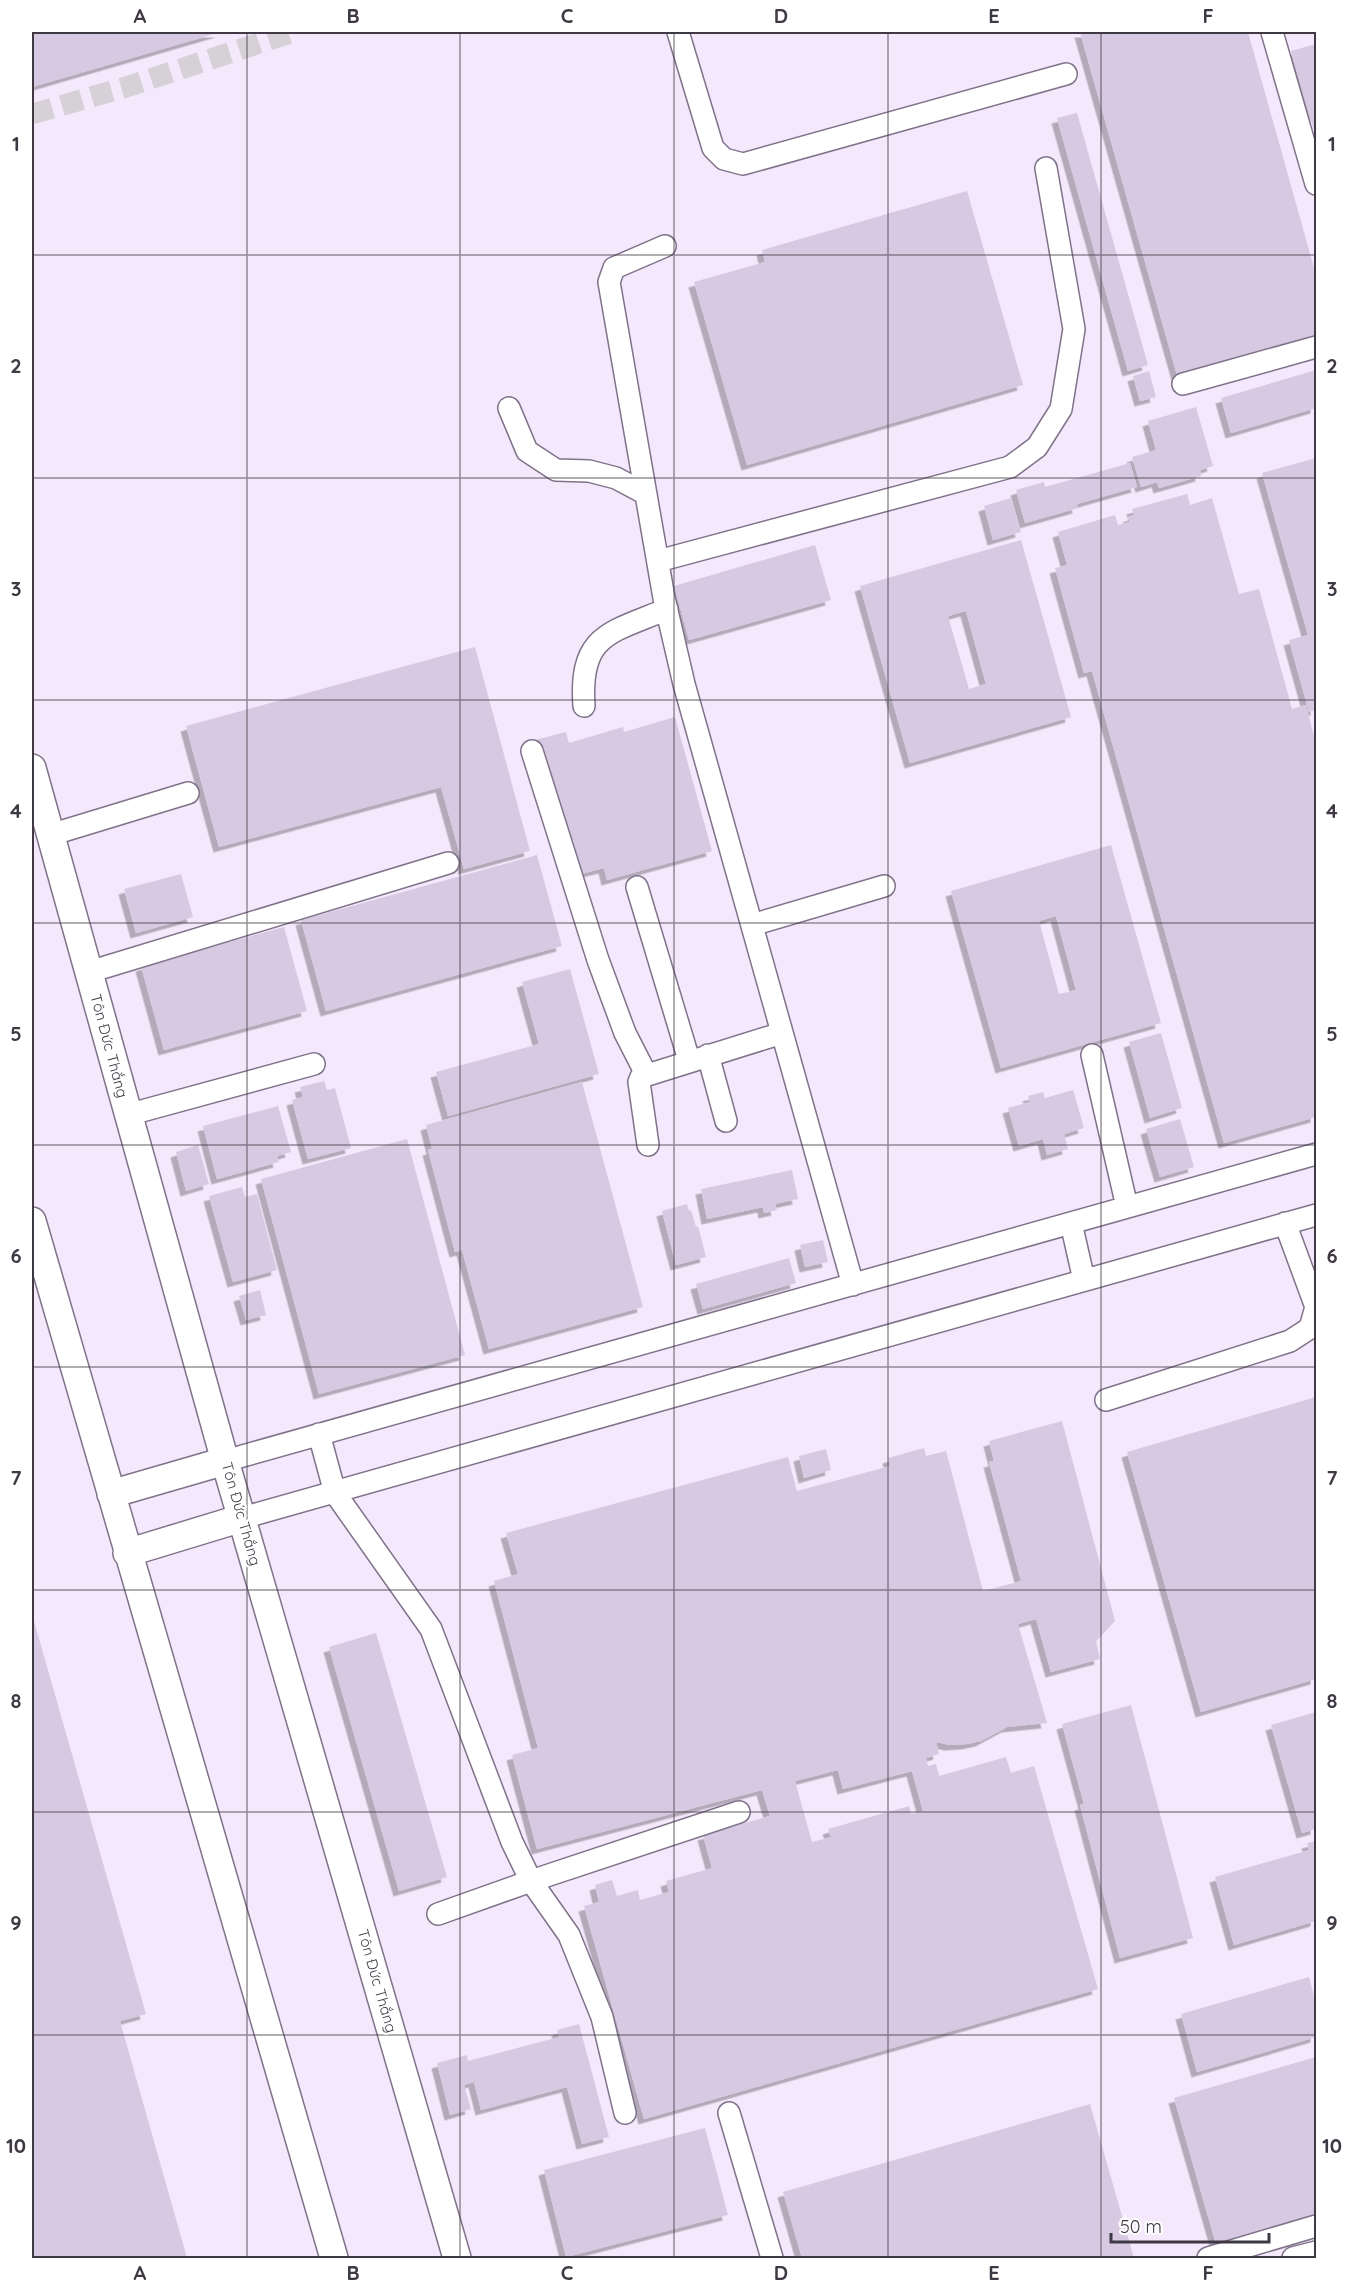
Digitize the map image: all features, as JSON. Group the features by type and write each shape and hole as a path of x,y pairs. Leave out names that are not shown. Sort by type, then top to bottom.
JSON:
{"main road":[{"name":"Tôn Đức Thắng","path":"32,768 225,1461 457,2259"},
{"path":"32,1221 334,2259"},
{"path":"111,1494 225,1461"},
{"path":"127,1553 242,1518"}],"street":[{"path":"678,32 712,148 724,159 743,164 1066,74"},
{"path":"1272,32 1317,184"},
{"path":"658,561 1010,467 1037,447 1061,409 1074,329 1046,168"},
{"path":"665,246 614,268 609,282 658,561 684,684 853,1285"},
{"path":"1184,384 1317,347"},
{"path":"508,408 527,451 556,470 598,473 616,478 646,494"},
{"path":"584,706 582,683 588,655 606,635 667,609"},
{"path":"532,751 598,960 625,1033 646,1074"},
{"path":"51,835 188,793"},
{"path":"89,972 448,863"},
{"path":"752,925 884,886"},
{"path":"637,887 699,1058 726,1121"},
{"path":"648,1145 639,1082 641,1077 782,1033"},
{"path":"1092,1055 1127,1207"},
{"path":"127,1115 314,1064"},
{"path":"225,1461 1317,1154"},
{"path":"242,1518 1317,1215"},
{"path":"1071,1223 1084,1280"},
{"path":"1106,1400 1290,1341 1310,1328 1316,1307 1285,1223"},
{"path":"319,1434 335,1492 431,1629 512,1842 531,1881 569,1935 602,2017 625,2113"},
{"path":"438,1914 739,1812"},
{"path":"729,2113 772,2259"},
{"path":"1208,2259 1262,2251 1317,2226"},
{"path":"1293,2259 1317,2252"}],"shaded area":[{"path":"32,32 1316,32 1316,2258 32,2258"}],"building":[{"path":"32,32 221,32 32,87"},
{"path":"1080,32 1248,32 1316,275 1316,343 1179,382"},
{"path":"1316,44 1316,138 1291,51"},
{"path":"1077,113 1148,365 1128,371 1057,118"},
{"path":"967,191 1023,385 747,465 694,282 765,262 762,250"},
{"path":"1316,370 1316,408 1231,433 1221,398"},
{"path":"1149,371 1156,397 1140,401 1133,376"},
{"path":"1196,407 1213,466 1200,470 1201,476 1159,488 1157,482 1141,487 1132,457 1156,450 1148,421"},
{"path":"1316,458 1316,710 1309,712 1289,640 1308,635 1262,473"},
{"path":"1130,463 1137,487 1077,504 1078,508 1025,523 1016,490 1044,482 1045,487"},
{"path":"1187,494 1190,505 1212,498 1239,594 1259,589 1292,709 1306,705 1316,744 1316,1117 1224,1143 1092,671 1084,673 1055,568 1067,565 1058,532 1115,515 1118,525 1130,522 1128,517 1134,515 1132,509"},
{"path":"1011,498 1021,532 993,540 984,506"},
{"path":"1021,540 1071,717 910,763 860,586","holes":["966,611 986,684 969,689 948,616"]},
{"path":"815,545 831,600 689,640 674,586"},
{"path":"475,647 530,851 464,869 441,787 219,847 186,726"},
{"path":"675,717 712,851 607,880 604,868 573,876 535,740 566,732 569,743 623,727 624,732"},
{"path":"1111,845 1161,1023 1001,1068 951,891","holes":["1056,916 1076,990 1059,994 1039,921"]},
{"path":"537,855 562,946 326,1011 301,920"},
{"path":"181,874 193,917 136,933 124,889"},
{"path":"284,927 307,1011 164,1050 141,966"},
{"path":"570,969 599,1074 448,1116 436,1072 539,1044 522,982"},
{"path":"1161,1033 1182,1108 1150,1118 1129,1042"},
{"path":"324,1081 327,1090 335,1088 351,1148 308,1159 292,1100 303,1097 300,1087"},
{"path":"582,1082 643,1307 489,1349 462,1250 455,1252 428,1150 432,1149 426,1125"},
{"path":"1073,1090 1084,1128 1064,1134 1068,1149 1047,1155 1043,1139 1019,1146 1008,1108 1030,1102 1028,1096 1043,1092 1045,1098"},
{"path":"278,1106 291,1152 277,1156 279,1162 217,1179 203,1126"},
{"path":"1180,1119 1194,1167 1160,1177 1146,1129"},
{"path":"407,1139 465,1355 319,1394 261,1179"},
{"path":"198,1145 209,1184 186,1191 176,1152"},
{"path":"792,1170 798,1199 775,1204 777,1210 764,1213 763,1207 707,1219 701,1189"},
{"path":"242,1187 245,1197 257,1194 277,1270 233,1282 209,1196"},
{"path":"687,1204 696,1227 698,1226 706,1257 676,1265 662,1211"},
{"path":"823,1240 828,1262 805,1267 800,1245"},
{"path":"789,1258 796,1283 703,1309 696,1284"},
{"path":"260,1290 266,1315 246,1320 239,1296"},
{"path":"1316,1397 1316,1679 1201,1712 1127,1452"},
{"path":"1062,1421 1115,1621 1096,1641 1100,1659 1051,1672 1036,1619 1018,1624 1047,1723 1007,1727 981,1741 967,1744 950,1745 936,1742 939,1754 926,1758 928,1766 936,1764 939,1776 1006,1757 1011,1773 1034,1766 1098,1989 644,2119 584,1906 599,1902 595,1885 612,1880 617,1896 638,1890 640,1900 669,1892 666,1881 712,1868 703,1835 770,1816 762,1790 537,1849 512,1755 538,1748 494,1581 518,1574 506,1533 788,1457 797,1491 890,1466 888,1458 924,1448 926,1456 946,1451 983,1591 1021,1581 989,1462 994,1461 989,1441","holes":["838,1770 843,1789 912,1771 923,1811 911,1814 909,1806 828,1829 831,1837 812,1842 795,1781"]},
{"path":"826,1449 831,1470 804,1478 799,1456"},
{"path":"32,1614 146,2014 120,2021 187,2258 32,2258"},
{"path":"376,1633 447,1877 399,1891 329,1647"},
{"path":"1131,1705 1193,1938 1120,1958 1080,1805 1084,1804 1062,1724"},
{"path":"1316,1712 1316,1829 1302,1833 1271,1725"},
{"path":"1316,1841 1316,1921 1234,1945 1215,1877 1309,1850 1307,1843"},
{"path":"1309,1977 1316,2004 1316,2037 1197,2072 1181,2014"},
{"path":"579,2024 609,2137 582,2144 567,2087 481,2110 474,2082 464,2085 471,2109 450,2115 437,2063 467,2055 468,2061 559,2037 557,2030"},
{"path":"1316,2057 1316,2223 1218,2251 1174,2098"},
{"path":"1090,2104 1134,2258 802,2258 783,2192"},
{"path":"705,2128 728,2215 566,2257 544,2170"}],"tunnel":[{"path":"32,114 123,88 293,32"}]}
